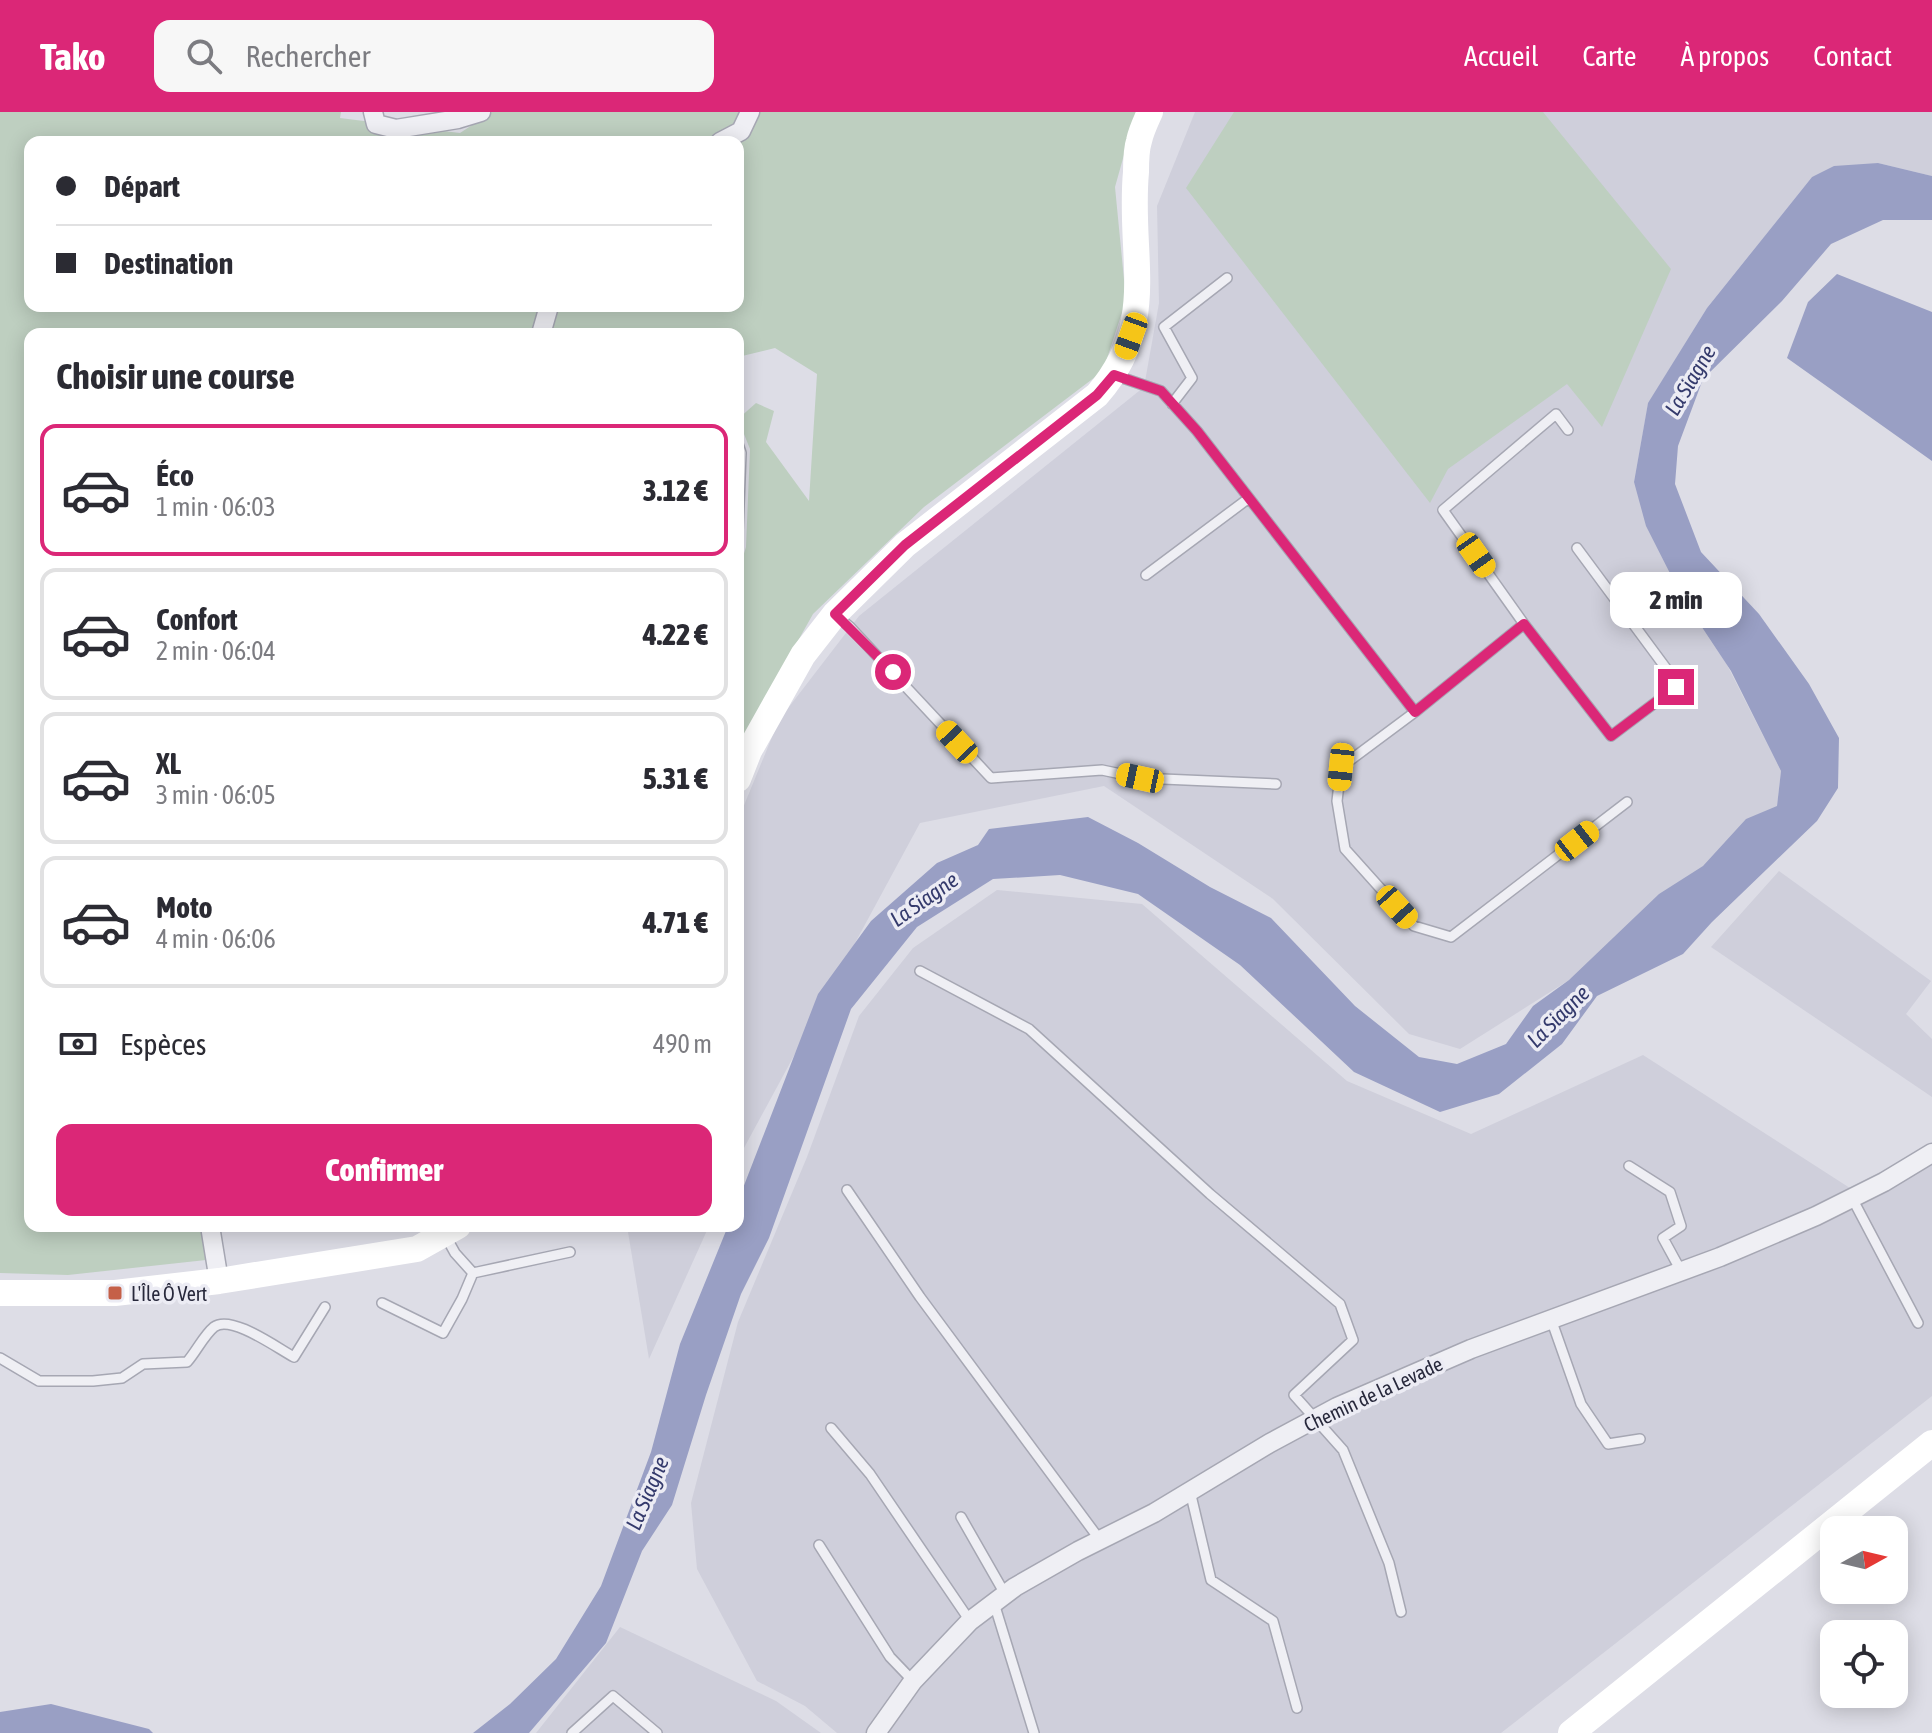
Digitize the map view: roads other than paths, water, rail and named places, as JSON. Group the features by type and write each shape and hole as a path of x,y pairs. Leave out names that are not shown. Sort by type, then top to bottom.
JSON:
{"main road":[{"path":"744,764 803,655 835,614 905,545 1097,395 1114,375 1131,336 1138,301 1133,199 1138,141 1150,112"},
{"path":"0,1293 115,1293 219,1281 361,1261 417,1249 450,1232"},
{"path":"1571,1733 1932,1443"}],"street":[{"path":"373,112 376,124 396,129 481,112"},
{"path":"731,136 741,131 750,112"},
{"name":"Chemin de la Levade","path":"876,1733 913,1681 970,1621 1000,1598 1100,1540 1154,1513 1313,1419 1471,1349 1681,1271 1816,1216 1932,1153"},
{"path":"211,1232 219,1281"}],"lane":[{"path":"1172,404 1192,378 1164,327 1227,278"},
{"path":"1114,375 1161,391 1249,498 1415,712"},
{"path":"1568,430 1556,414 1443,510 1524,624 1611,736 1676,687 1671,675 1577,548"},
{"path":"1146,575 1249,498"},
{"path":"835,614 991,778 1102,770 1140,778 1276,784"},
{"path":"1524,624 1341,767 1337,801 1345,849 1414,926 1451,937 1627,802"},
{"path":"920,971 1029,1029 1210,1194 1340,1304 1353,1340 1294,1395 1343,1450 1389,1563 1401,1612"},
{"path":"1629,1166 1670,1192 1681,1226 1663,1238 1681,1271"},
{"path":"847,1190 920,1297 1100,1540"},
{"path":"1852,1198 1918,1323"},
{"path":"452,1232 455,1253 473,1273"},
{"path":"473,1273 570,1252"},
{"path":"382,1303 443,1333 473,1273"},
{"path":"0,1358 39,1381 122,1378 143,1364 187,1362 212,1328 222,1322 234,1324 294,1357 325,1307"},
{"path":"1551,1319 1581,1404 1608,1444 1640,1439"},
{"path":"831,1428 870,1474 970,1621"},
{"path":"1190,1491 1211,1580 1273,1621 1297,1708"},
{"path":"961,1517 1000,1598 1034,1733"},
{"path":"819,1545 890,1657 913,1681"},
{"path":"572,1733 613,1696 657,1733"}],"water":[{"name":"La Siagne","path":"1878,163 1932,176 1932,220 1883,220 1831,244 1782,301 1703,379 1678,446 1675,484 1701,552 1759,614 1809,684 1839,738 1838,788 1817,821 1683,954 1597,996 1562,1044 1499,1094 1440,1112 1354,1072 1240,965 1138,894 1060,875 993,879 917,927 851,1009 769,1238 741,1294 672,1505 642,1551 606,1643 529,1733 473,1733 510,1704 556,1659 601,1586 651,1452 680,1344 726,1232 744,1232 744,1185 818,994 871,921 937,863 978,845 989,829 1088,817 1271,918 1355,1006 1419,1057 1457,1064 1506,1044 1533,1006 1569,980 1659,894 1703,866 1746,819 1777,806 1781,771 1731,671 1682,597 1646,526 1634,482 1648,403 1707,308 1812,177 1834,166"},
{"path":"1837,274 1932,312 1932,461 1787,358 1808,302"},
{"path":"51,1704 149,1729 153,1733 0,1733 0,1712"}],"place":[{"name":"L'Île Ô Vert","path":"115,1293"}]}
